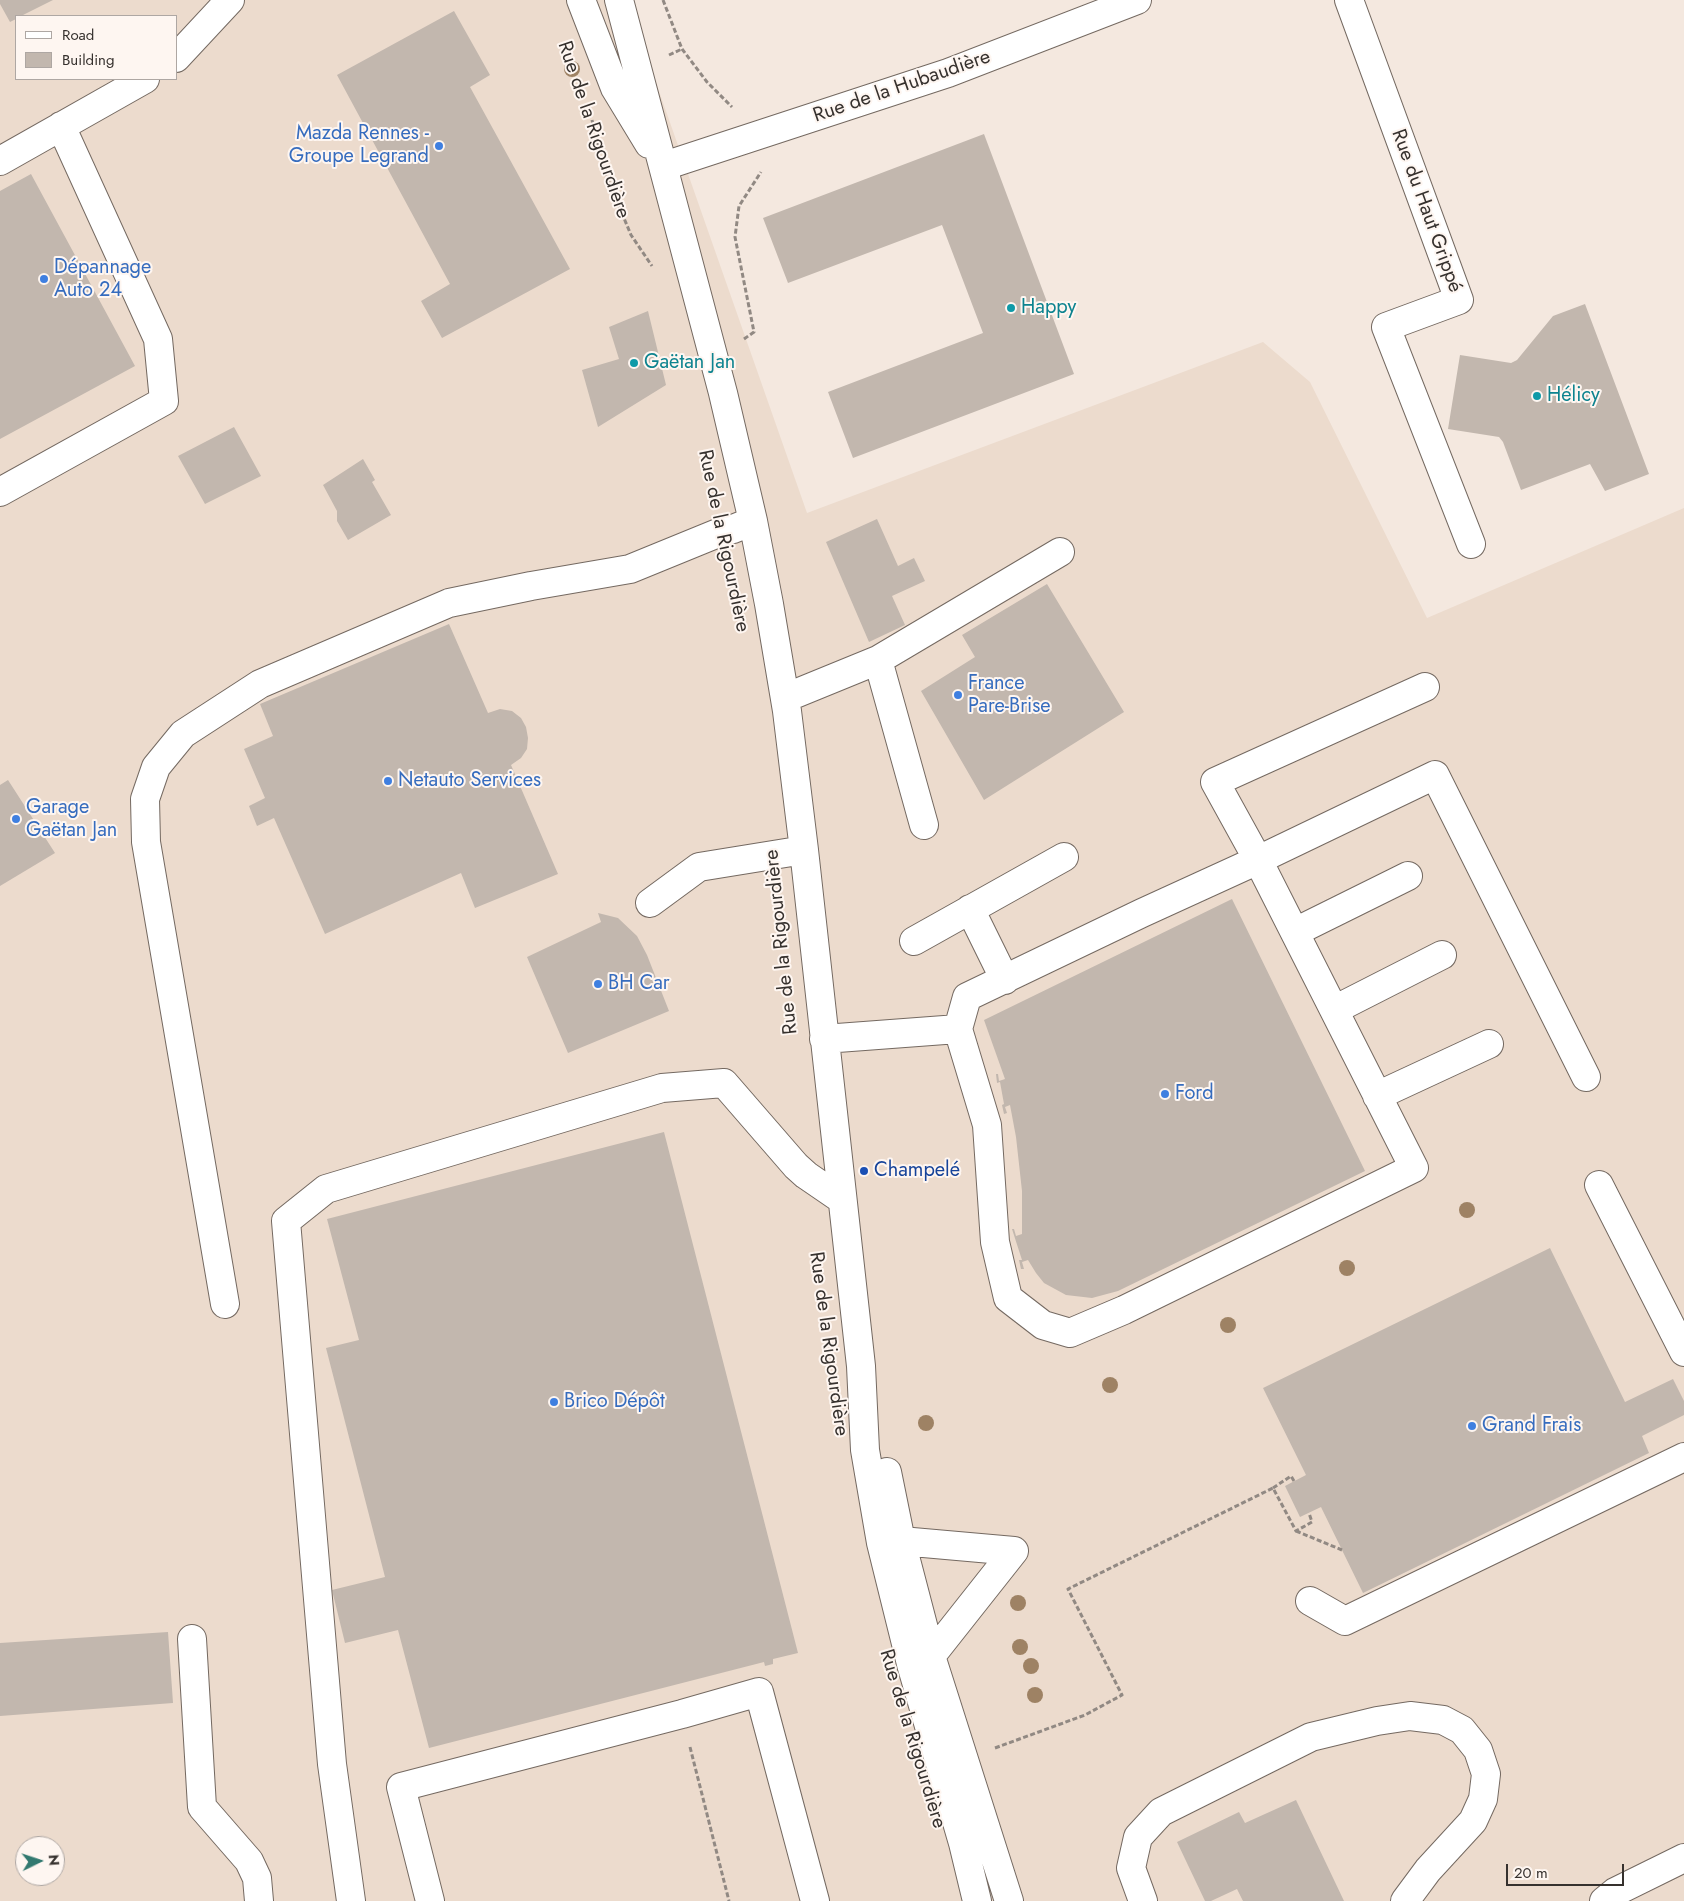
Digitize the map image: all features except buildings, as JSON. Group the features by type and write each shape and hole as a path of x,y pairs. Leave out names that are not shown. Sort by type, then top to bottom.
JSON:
{"street":[{"path":"178,56 230,0"},
{"name":"Rue de la Rigourdière","path":"581,0 615,88 664,166"},
{"name":"Rue de la Rigourdière","path":"619,0 712,351 753,521 785,698 804,850 841,1199 861,1366 865,1450 881,1543 911,1664 963,1842 977,1901"},
{"name":"Rue de la Hubaudière","path":"664,166 948,73 1138,0"},
{"name":"Rue du Haut Grippé","path":"1349,0 1459,300 1386,327 1471,544"},
{"path":"0,161 143,80"},
{"path":"0,492 164,401 158,339 61,126"},
{"path":"225,1304 146,842 145,799 156,767 183,734 260,684 449,603 531,586 630,569 723,531 753,521"},
{"path":"785,698 878,660 1060,552"},
{"path":"878,660 924,825"},
{"path":"1425,687 1215,782 1258,860 1414,1168 1124,1310 1070,1333 1043,1325 1008,1298 995,1242 987,1125 958,1029 967,997 1142,913 1258,860 1435,776 1586,1076"},
{"path":"650,903 699,867 804,850"},
{"path":"914,941 1064,857"},
{"path":"1294,932 1408,876"},
{"path":"970,909 1005,980"},
{"path":"1334,1010 1442,955"},
{"path":"824,1038 958,1029"},
{"path":"1377,1096 1488,1044"},
{"path":"351,1901 332,1764 286,1220 326,1189 662,1088 724,1083 796,1166 841,1199"},
{"path":"1599,1185 1684,1352"},
{"name":"Rue de la Rigourdière","path":"861,1366 882,1450 901,1540 931,1656 1009,1901"},
{"path":"1310,1601 1345,1621 1684,1457"},
{"path":"901,1540 1014,1551 931,1656"},
{"path":"192,1639 202,1807 249,1861 257,1878 260,1901"},
{"path":"430,1901 401,1788 759,1692 815,1901"},
{"path":"1143,1901 1131,1868 1138,1837 1161,1812 1312,1736 1410,1716 1443,1720 1462,1730 1478,1750 1486,1774 1483,1799 1473,1821 1428,1870 1405,1901"},
{"path":"1604,1901 1615,1892 1684,1858"}],"path":[{"path":"663,0 682,49 707,82 762,134 768,164 739,206 735,237 754,332 736,345 712,351"},
{"name":"Rue de la Rigourdière","path":"592,119 604,170 623,216 631,235 655,270"},
{"path":"963,1759 1085,1715 1122,1695 1068,1589 1273,1488 1291,1476 1294,1481"},
{"path":"1273,1488 1296,1531 1342,1550"},
{"path":"1296,1531 1312,1522 1309,1513"},
{"path":"682,1714 729,1901"}],"shaded area":[{"path":"0,0 627,0 807,513 1263,342 1310,382 1427,618 1684,508 1684,1901 0,1901"}],"place":[{"name":"Mazda Rennes - Groupe Legrand","path":"439,146"},
{"name":"Dépannage Auto 24","path":"44,279"},
{"name":"Happy","path":"1011,308"},
{"name":"Gaëtan Jan","path":"634,363"},
{"name":"Hélicy","path":"1537,396"},
{"name":"France Pare-Brise","path":"958,695"},
{"name":"Netauto Services","path":"388,781"},
{"name":"Garage Gaëtan Jan","path":"16,819"},
{"name":"BH Car","path":"598,984"},
{"name":"Ford","path":"1165,1094"},
{"name":"Champelé","path":"864,1171"},
{"name":"Brico Dépôt","path":"554,1402"},
{"name":"Grand Frais","path":"1472,1426"}]}
